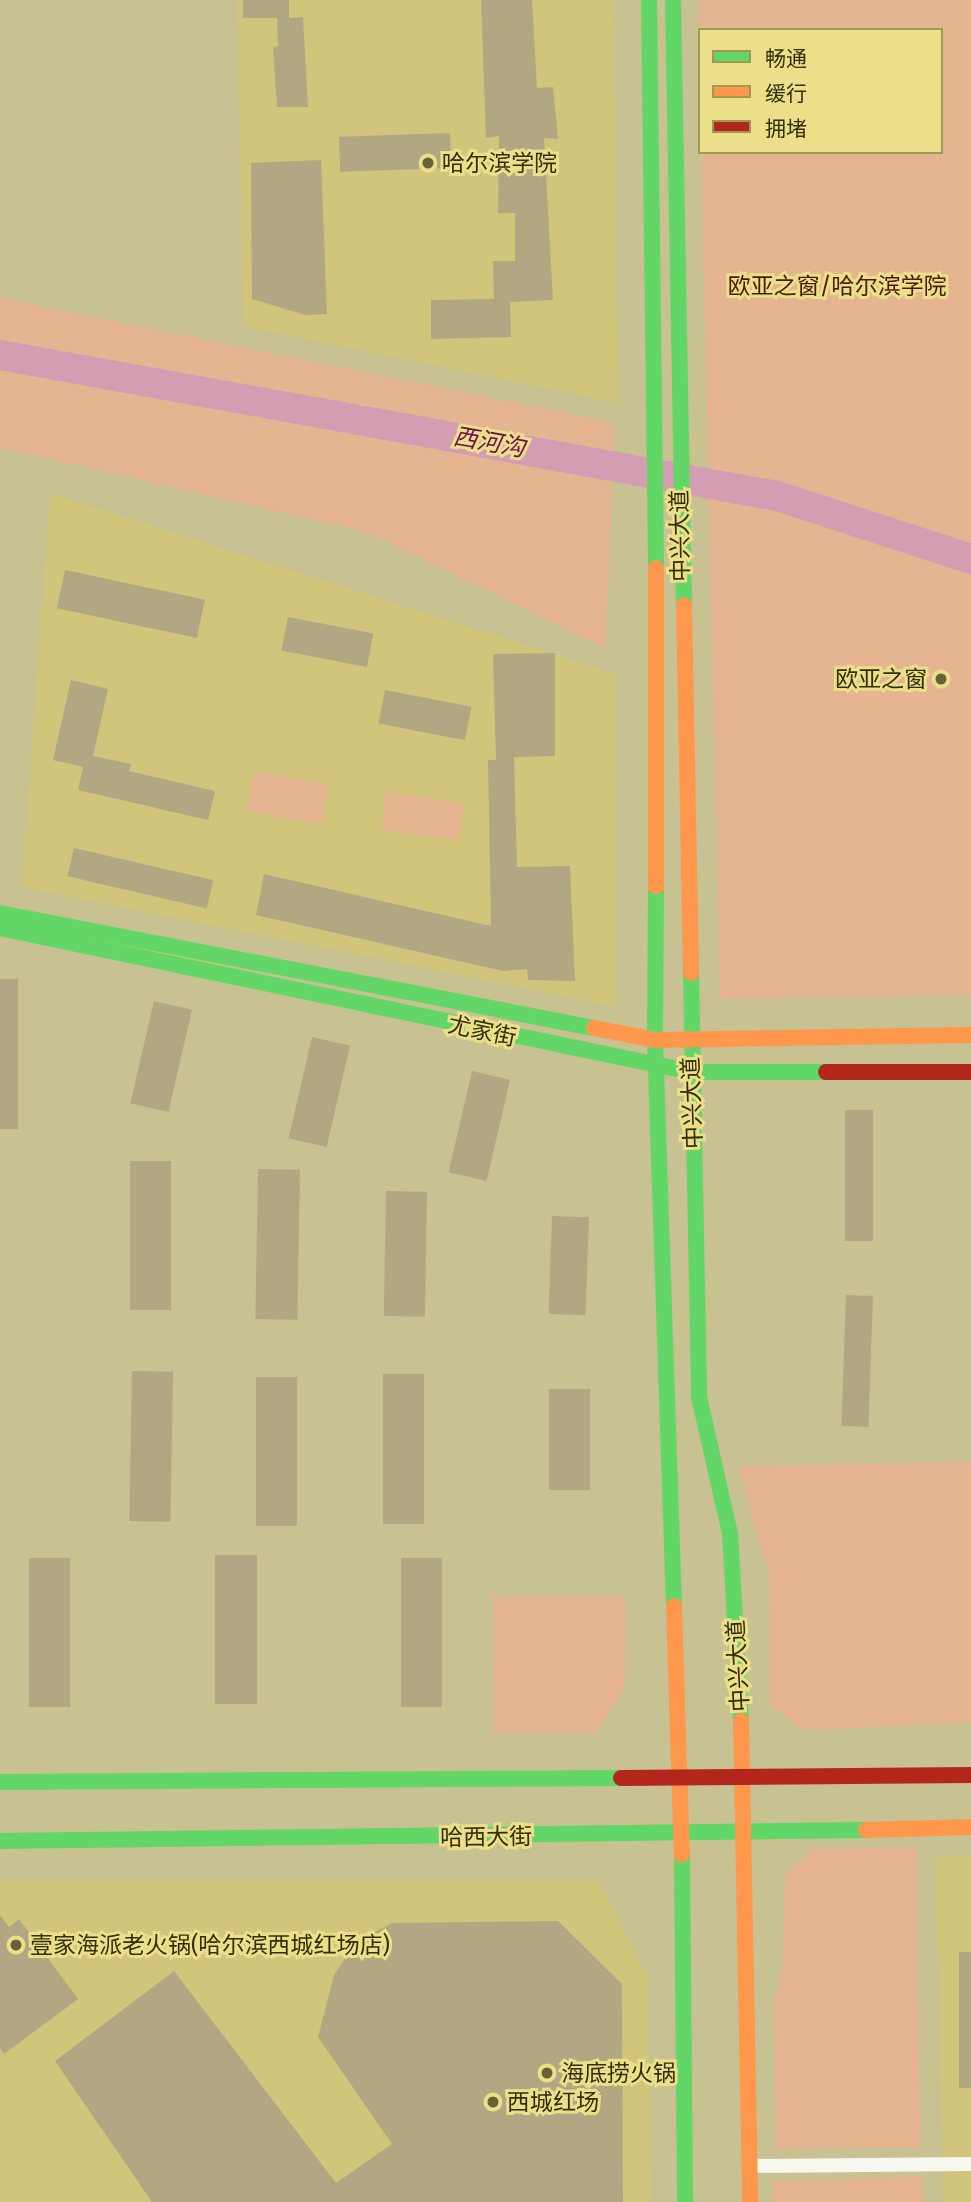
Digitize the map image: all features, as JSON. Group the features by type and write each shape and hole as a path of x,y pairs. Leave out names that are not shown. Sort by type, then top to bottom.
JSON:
{"main road":[{"name":"中兴大道","path":"649,0 655,518 655,1040 682,1835 685,2202"},
{"name":"中兴大道","path":"673,0 689,1035 699,1397 730,1533 743,1775 750,2202"},
{"name":"尤家街","path":"0,913 655,1040 689,1035 971,1034"},
{"name":"尤家街","path":"0,928 692,1072 971,1072"},
{"path":"0,1782 679,1774 971,1775"},
{"name":"哈西大街","path":"0,1841 682,1835 971,1827"}],"street":[{"path":"749,2166 971,2164"}],"shaded area":[{"name":"哈尔滨学院","path":"237,0 614,0 618,403 243,326"},
{"path":"50,493 615,674 617,1007 22,887"},
{"path":"936,1857 971,1857 971,2202 943,2202"},
{"name":"西城红场","path":"0,1881 600,1881 648,1977 651,2202 0,2202"}],"green space":[{"name":"欧亚之窗/哈尔滨学院","path":"698,0 971,0 971,995 720,999 701,154 943,154 943,28 699,28"},
{"path":"0,298 615,423 605,649 370,533 0,447"},
{"path":"254,771 329,784 322,825 247,811"},
{"path":"387,792 463,803 458,840 382,830"},
{"path":"971,1462 971,1723 803,1730 770,1705 769,1576 739,1466"},
{"path":"493,1596 626,1596 624,1690 594,1733 494,1734"},
{"path":"916,1847 920,2147 776,2149 774,2003 783,1962 785,1874 813,1849"},
{"path":"923,2176 924,2202 773,2202 772,2181"}],"building":[{"path":"243,0 289,0 289,18 303,17 308,107 277,107 273,47 278,46 277,18 243,18"},
{"path":"481,0 532,0 537,88 553,87 558,139 544,138 553,300 510,302 511,337 431,339 431,300 494,299 493,261 515,261 515,213 498,213 499,136 486,138"},
{"path":"450,133 451,168 340,172 339,137"},
{"path":"321,160 327,314 305,315 252,299 251,163"},
{"path":"65,570 205,600 197,638 57,608"},
{"path":"288,617 373,634 367,667 282,650"},
{"path":"555,653 555,756 514,757 517,867 570,866 575,981 528,980 527,969 503,971 256,915 264,874 491,926 488,760 496,760 493,654"},
{"path":"71,680 108,689 93,756 131,764 129,771 215,791 208,820 78,790 83,767 53,760"},
{"path":"385,690 471,707 465,740 379,723"},
{"path":"74,848 213,880 207,908 67,876"},
{"path":"0,979 18,979 18,1129 0,1129"},
{"path":"154,1001 192,1010 168,1112 130,1103"},
{"path":"312,1037 350,1046 327,1147 289,1138"},
{"path":"472,1071 510,1080 487,1181 449,1172"},
{"path":"845,1110 873,1110 873,1241 845,1241"},
{"path":"130,1161 171,1161 171,1310 130,1310"},
{"path":"258,1169 300,1170 297,1320 255,1319"},
{"path":"386,1191 427,1192 425,1317 384,1316"},
{"path":"552,1216 589,1217 586,1315 549,1314"},
{"path":"846,1295 873,1296 868,1427 841,1426"},
{"path":"132,1371 173,1372 170,1522 129,1521"},
{"path":"383,1374 424,1374 424,1524 383,1524"},
{"path":"256,1377 297,1377 297,1526 256,1526"},
{"path":"549,1389 590,1389 590,1490 549,1490"},
{"path":"215,1555 257,1555 257,1704 215,1704"},
{"path":"29,1558 70,1558 70,1707 29,1707"},
{"path":"401,1558 442,1558 442,1707 401,1707"},
{"path":"0,1915 9,1927 19,1919 78,1999 4,2054 0,2048"},
{"name":"西城红场","path":"558,1921 622,1984 623,2202 152,2202 55,2061 174,1971 336,2183 392,2144 318,2037 334,1975 356,1942 392,1923"},
{"path":"959,1952 971,1952 971,2088 959,2088"}],"waterway":[{"name":"西河沟","path":"0,355 777,496 971,559"}],"traffic: fast":[{"path":"649,0 656,568"},
{"path":"673,0 684,605"},
{"path":"656,886 655,1040 674,1606"},
{"path":"0,913 594,1028"},
{"path":"0,928 692,1072 826,1072"},
{"path":"691,973 699,1397 730,1533 741,1721"},
{"path":"0,1782 621,1778"},
{"path":"0,1841 866,1830"},
{"path":"682,1855 685,2202"}],"traffic: slow":[{"path":"656,568 656,886"},
{"path":"684,605 691,973"},
{"path":"594,1028 655,1040 971,1035"},
{"path":"674,1606 682,1855"},
{"path":"741,1721 750,2202"},
{"path":"866,1830 971,1827"}],"traffic: jam":[{"path":"826,1072 971,1072"},
{"path":"621,1778 971,1775"}],"place":[{"name":"哈尔滨学院","path":"428,163"},
{"name":"欧亚之窗","path":"941,679"},
{"name":"壹家海派老火锅(哈尔滨西城红场店)","path":"16,1945"},
{"name":"海底捞火锅","path":"547,2073"},
{"name":"西城红场","path":"493,2102"}]}
